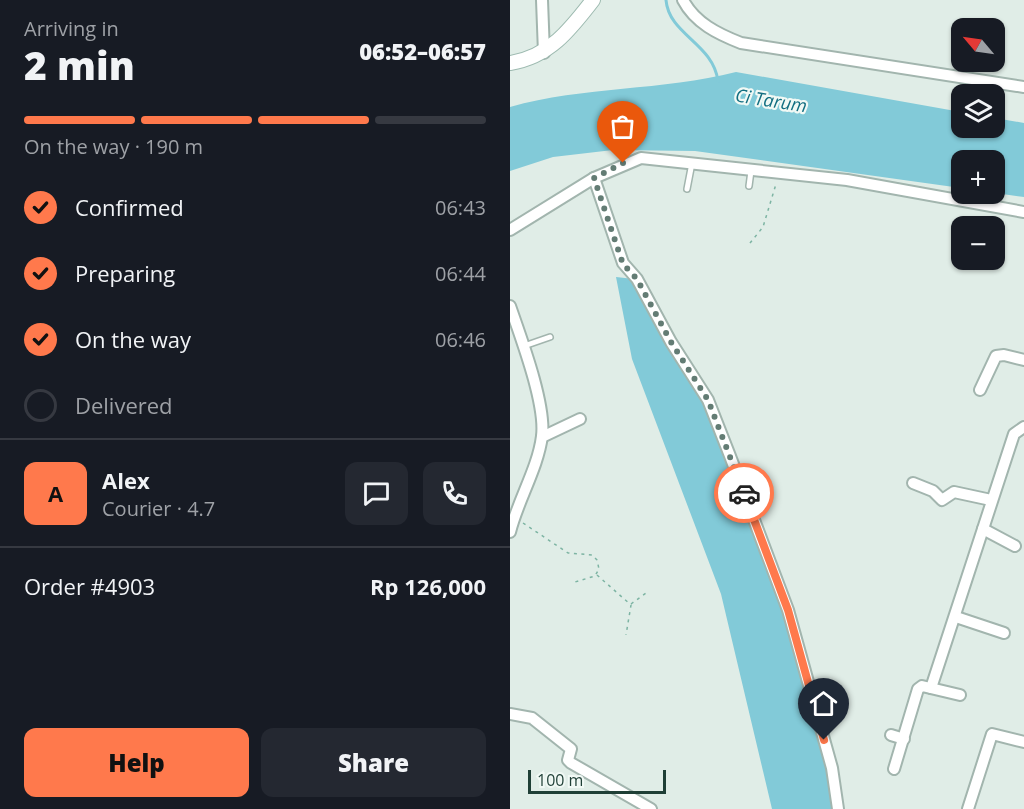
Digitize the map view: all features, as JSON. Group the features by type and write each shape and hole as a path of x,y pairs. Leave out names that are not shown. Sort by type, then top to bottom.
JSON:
{"main road":[{"path":"510,63 544,53 564,35 593,0"}],"street":[{"path":"542,0 544,53"},
{"path":"683,0 688,9 702,22 719,34 741,43 878,67 1024,87"},
{"path":"510,230 594,178 641,158 847,180 1024,212"},
{"path":"594,178 623,264 637,279 671,342 708,400 730,456 788,610 832,768 838,809"},
{"path":"510,306 514,329 524,346 541,419 542,437 512,517 510,532"},
{"path":"980,390 996,356 1004,355 1024,360"},
{"path":"542,437 580,419"},
{"path":"931,688 1014,434 1024,428"},
{"path":"913,483 933,491 942,500 954,492 991,500"},
{"path":"983,529 1015,546"},
{"path":"956,617 1004,633"},
{"path":"894,770 918,689 921,686 960,695"},
{"path":"510,714 532,718 571,749 568,760 571,763 651,809"},
{"path":"968,809 992,734 1024,742"},
{"path":"891,735 904,739"}],"lane":[{"path":"687,189 692,163"},
{"path":"748,186 752,169"},
{"path":"524,346 550,337"}],"path":[{"path":"750,243 763,227 779,172"},
{"path":"512,517 568,553 592,555 599,565 597,574 588,580 575,582"},
{"path":"597,574 631,604"},
{"path":"626,635 631,604 646,593"}],"water":[{"name":"Ci Tarum","path":"736,72 951,110 951,138 1005,138 1005,120 1024,123 1024,197 1005,194 1005,150 951,150 951,187 695,151 613,150 553,157 510,171 510,107 566,95 708,78"},
{"path":"616,277 634,279 667,347 693,382 710,417 793,636 803,685 826,760 835,809 772,809 721,594 632,359"}],"waterway":[{"path":"666,0 675,22 708,57 718,81"}],"way so far":[{"path":"623,163 594,178 623,264 628,272 637,279 671,342 708,400 744,493"}],"route":[{"path":"744,493 788,610 824,740"}]}
